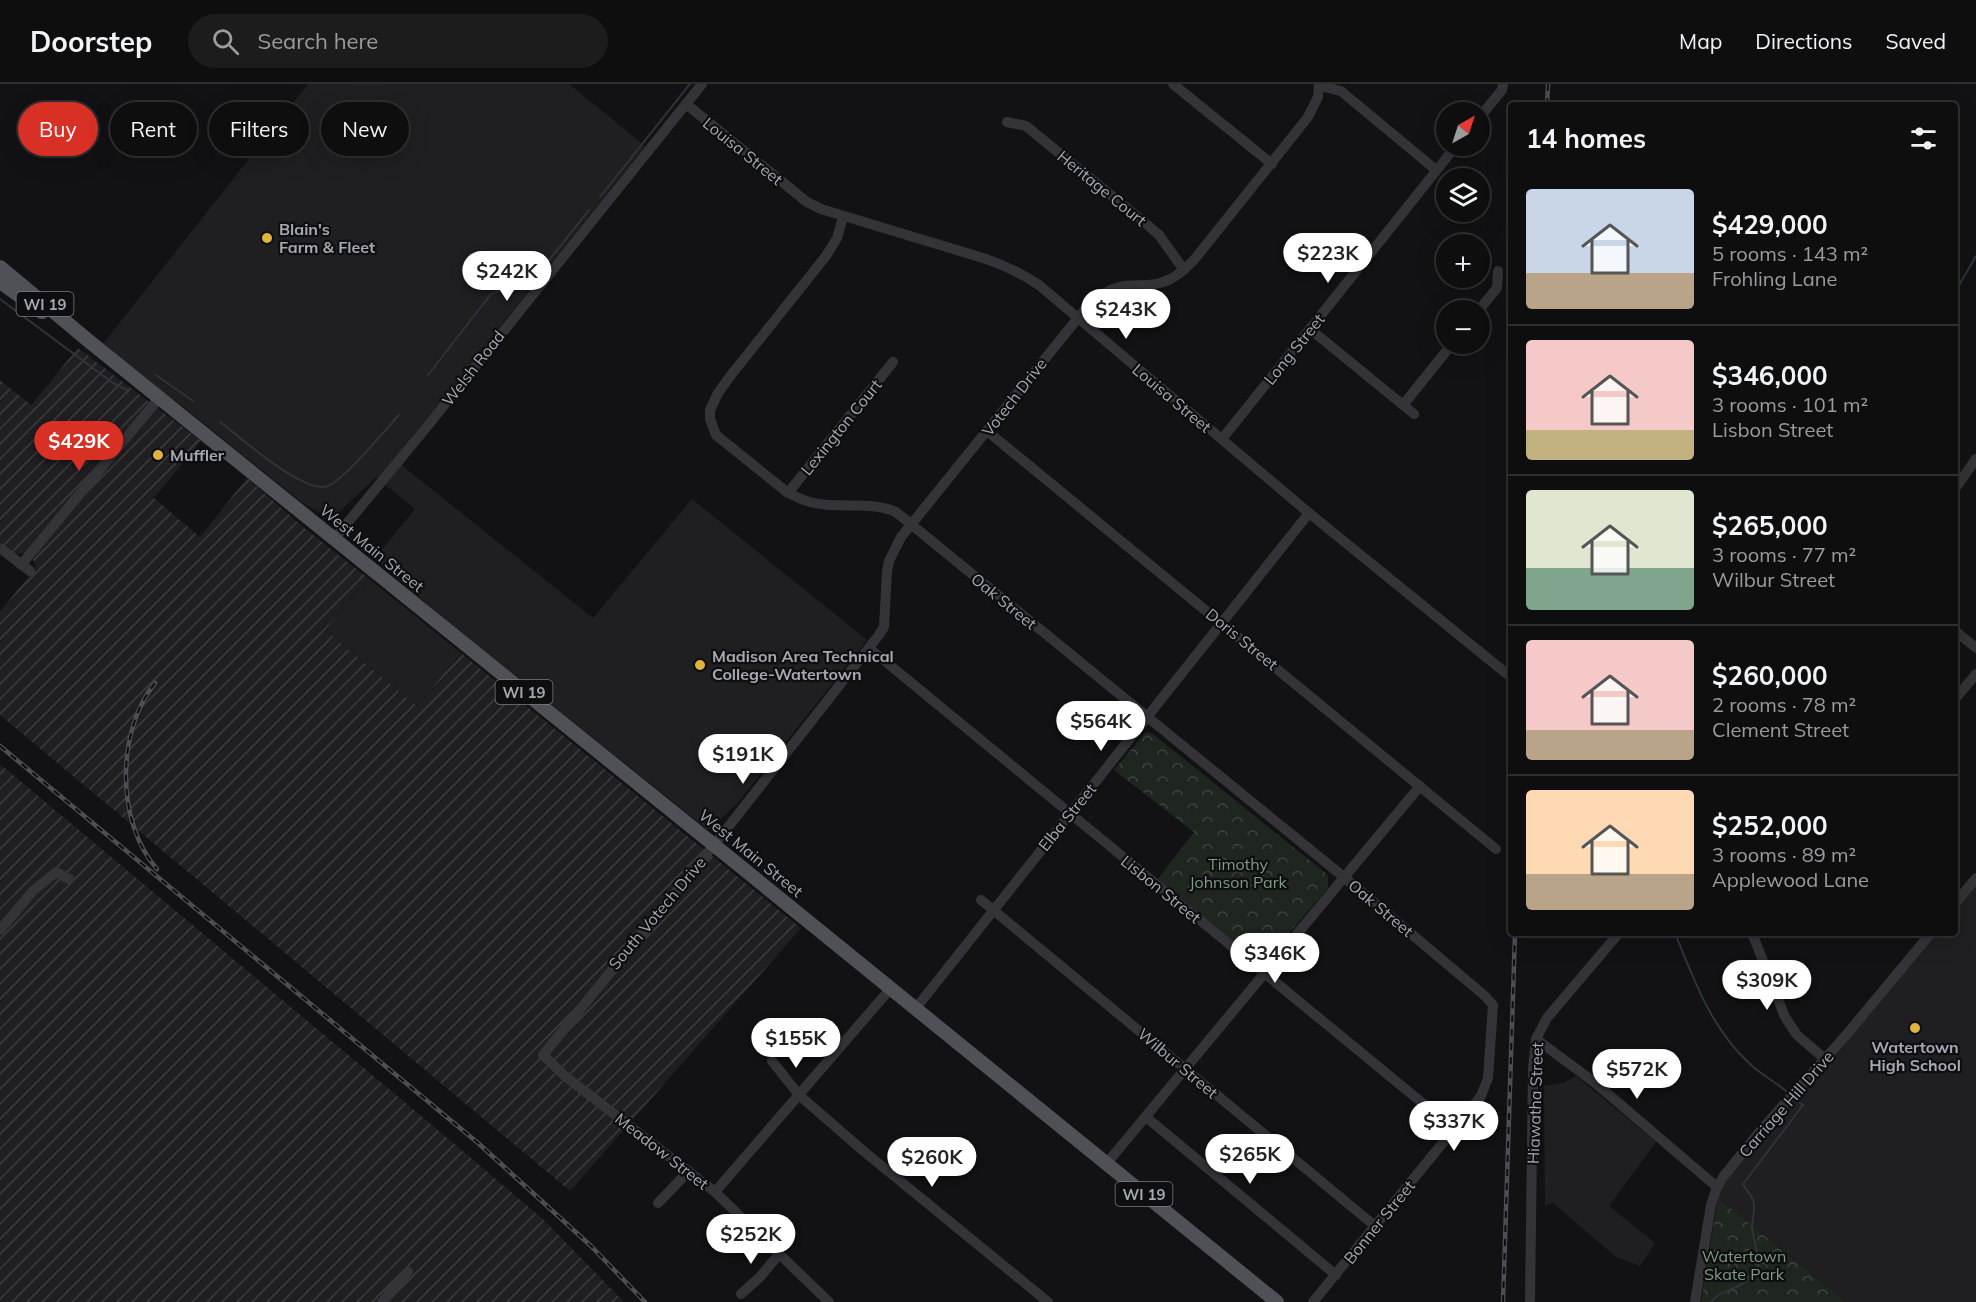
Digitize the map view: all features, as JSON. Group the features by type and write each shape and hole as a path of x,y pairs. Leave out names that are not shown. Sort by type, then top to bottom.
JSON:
{"main road":[{"name":"West Main Street","path":"0,267 1277,1302"},
{"name":"West Main Street","path":"0,282 44,314 90,342"}],"street":[{"name":"Welsh Road","path":"334,539 702,84"},
{"path":"1173,84 1272,164"},
{"path":"1319,85 1341,91 1436,170"},
{"name":"Votech Drive","path":"794,743 884,627 890,561 901,537 1090,303 1113,289 1153,285 1164,282 1184,270 1308,117 1318,97 1319,85"},
{"path":"1490,103 1503,85"},
{"name":"Louisa Street","path":"686,104 807,202 843,217 1007,266 1039,285 1309,513 1507,674"},
{"name":"Heritage Court","path":"1007,122 1026,126 1146,223 1159,235 1184,270"},
{"name":"Long Street","path":"1438,168 1448,156"},
{"name":"Long Street","path":"1222,439 1436,170"},
{"name":"Oak Street","path":"843,217 837,237 826,256 730,375 713,402 710,419 716,435 788,493 811,503 861,505 896,512 1345,878 1472,985"},
{"path":"1487,300 1497,288 1498,271"},
{"path":"1310,329 1414,414"},
{"path":"1403,405 1444,354"},
{"name":"Lexington Court","path":"788,493 893,362"},
{"path":"0,548 26,568 159,398"},
{"name":"Doris Street","path":"987,431 1496,849"},
{"path":"1958,484 1976,459"},
{"name":"Elba Street","path":"916,1008 1309,513"},
{"path":"1958,633 1976,648"},
{"name":"Lisbon Street","path":"869,648 1454,1129"},
{"path":"1958,695 1976,674"},
{"name":"South Votech Drive","path":"543,1055 794,743"},
{"path":"1107,1163 1420,786"},
{"path":"0,930 33,891 56,873 69,879"},
{"path":"1958,899 1976,878"},
{"name":"Wilbur Street","path":"981,900 1375,1226"},
{"name":"Hiawatha Street","path":"1530,1302 1533,1068 1536,1039 1547,1018 1616,936"},
{"path":"1753,936 1785,1017 1797,1035 1825,1059"},
{"name":"Carriage Hill Drive","path":"1695,1302 1711,1205 1718,1187 1761,1130 1825,1059 1928,936"},
{"name":"Bonner Street","path":"1313,1302 1481,1096 1488,1078 1493,1005 1472,985"},
{"path":"715,1192 891,988"},
{"path":"1536,1039 1594,1082 1718,1187"},
{"name":"Meadow Street","path":"543,1055 565,1076 715,1192 829,1302"},
{"path":"771,1061 800,1095 861,1149 1048,1302"},
{"path":"1146,1117 1336,1275"},
{"path":"658,1203 688,1171"},
{"path":"741,1294 779,1254"},
{"path":"382,1302 408,1272"}],"shaded area":[{"path":"308,84 569,84 645,146 394,459 593,618 692,499 867,640 738,802 711,829 707,829 436,612 375,558 415,509 376,477 336,515 318,512 300,501 102,345 251,156 309,156 309,102 294,102"},
{"path":"78,348 201,441 154,498 200,537 247,478 303,527 368,578 325,630 417,706 461,653 801,928 570,1191 0,715 0,612 36,567 34,561 24,553 14,553 0,542 0,380 31,405"},
{"path":"368,578 461,653 417,706 325,630"},
{"path":"0,764 544,1220 624,1302 0,1302"},
{"name":"Watertown High School","path":"1976,880 1976,1302 1846,1302 1718,1198 1726,1180 1929,936 1958,936 1958,902"},
{"path":"1576,1076 1656,1142 1609,1206 1655,1243 1640,1266 1616,1257 1553,1203 1545,1206 1544,1086 1563,1083"}],"green space":[{"name":"Timothy Johnson Park","path":"1146,732 1153,734 1328,875 1328,888 1265,961 1251,956 1158,879 1194,832 1114,770"},
{"name":"Watertown Skate Park","path":"1718,1198 1846,1302 1701,1302"}],"waterway":[{"path":"600,197 690,84"},
{"path":"542,269 589,210"},
{"path":"1958,287 1976,256"},
{"path":"428,375 491,294 503,289 515,288"},
{"path":"0,299 113,383 129,391"},
{"path":"156,375 193,401"},
{"path":"220,422 288,473 304,482 317,486 328,486 354,465 399,415"},
{"path":"1676,936 1705,1002 1724,1035 1753,1067 1786,1091"},
{"path":"1711,1302 1719,1295 1743,1284 1756,1267 1758,1255 1752,1228 1754,1203 1743,1184 1803,1105 1796,1100"}],"railway":[{"path":"1547,102 1548,84"},
{"path":"155,683 142,703 133,726 126,777 128,803 134,827 144,850 157,869"},
{"path":"0,746 478,1143 591,1246 645,1302"},
{"path":"1503,1302 1515,936"}],"place":[{"name":"Blain's Farm & Fleet","path":"267,238"},
{"name":"Muffler","path":"158,455"},
{"name":"Madison Area Technical College-Watertown","path":"700,665"},
{"name":"Watertown High School","path":"1915,1028"}]}
